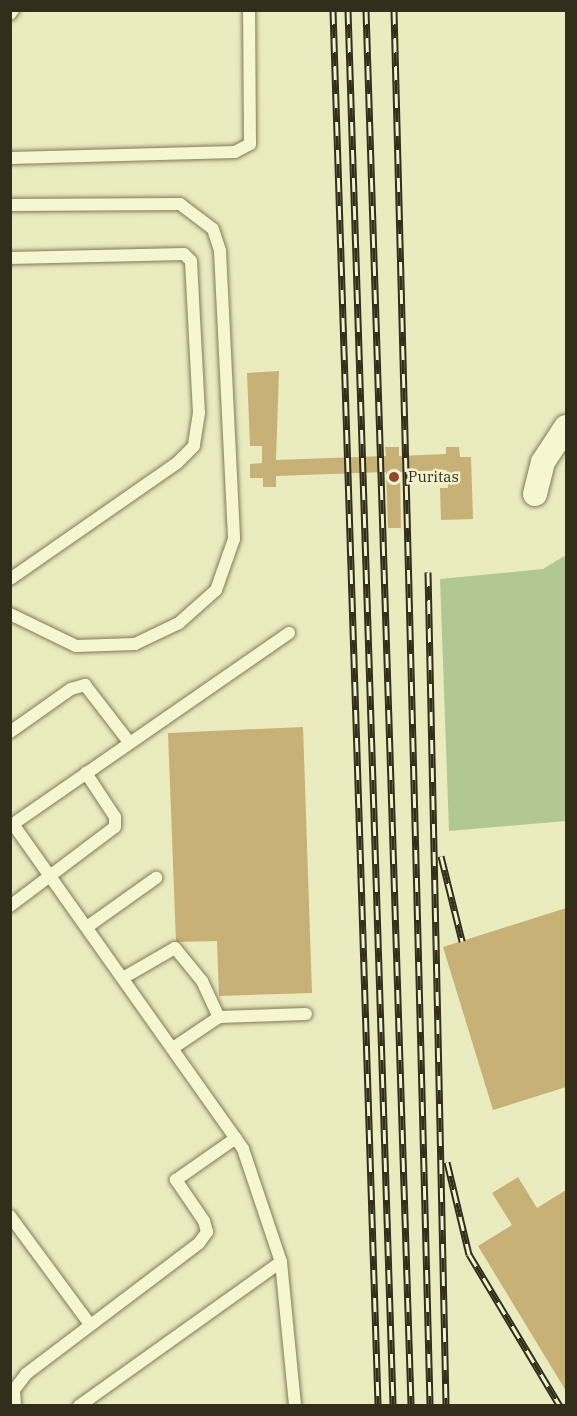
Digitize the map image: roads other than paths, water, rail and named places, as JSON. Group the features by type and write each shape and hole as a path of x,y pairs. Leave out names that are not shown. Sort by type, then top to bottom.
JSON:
{"street":[{"path":"535,495 543,462 567,427"}],"lane":[{"path":"10,158 235,152 250,144 249,10"},
{"path":"10,205 180,204 213,229 220,251 234,539 216,590 179,623 135,644 76,646 10,614"},
{"path":"10,258 184,254 192,261 198,386 194,446 10,579"},
{"path":"289,633 11,823 236,1138 254,1174 281,1262 295,1406"},
{"path":"10,732 71,689 85,685 129,742"},
{"path":"10,906 52,878 115,827 115,818 86,772"},
{"path":"87,927 156,878"},
{"path":"123,978 175,948 202,981 219,1017"},
{"path":"173,1048 219,1017 306,1014"},
{"path":"15,1406 19,1381 88,1323 199,1243 207,1232 204,1221 176,1180 236,1138"},
{"path":"10,1216 88,1323"},
{"path":"79,1406 281,1262"}],"railway":[{"path":"333,10 378,1406"},
{"path":"348,10 393,1406"},
{"path":"366,10 411,1406"},
{"path":"394,10 430,1406"},
{"path":"428,572 446,1406"},
{"path":"441,856 462,941"},
{"path":"447,1162 469,1254 560,1406"}],"place":[{"name":"Puritas","path":"394,477"}]}
